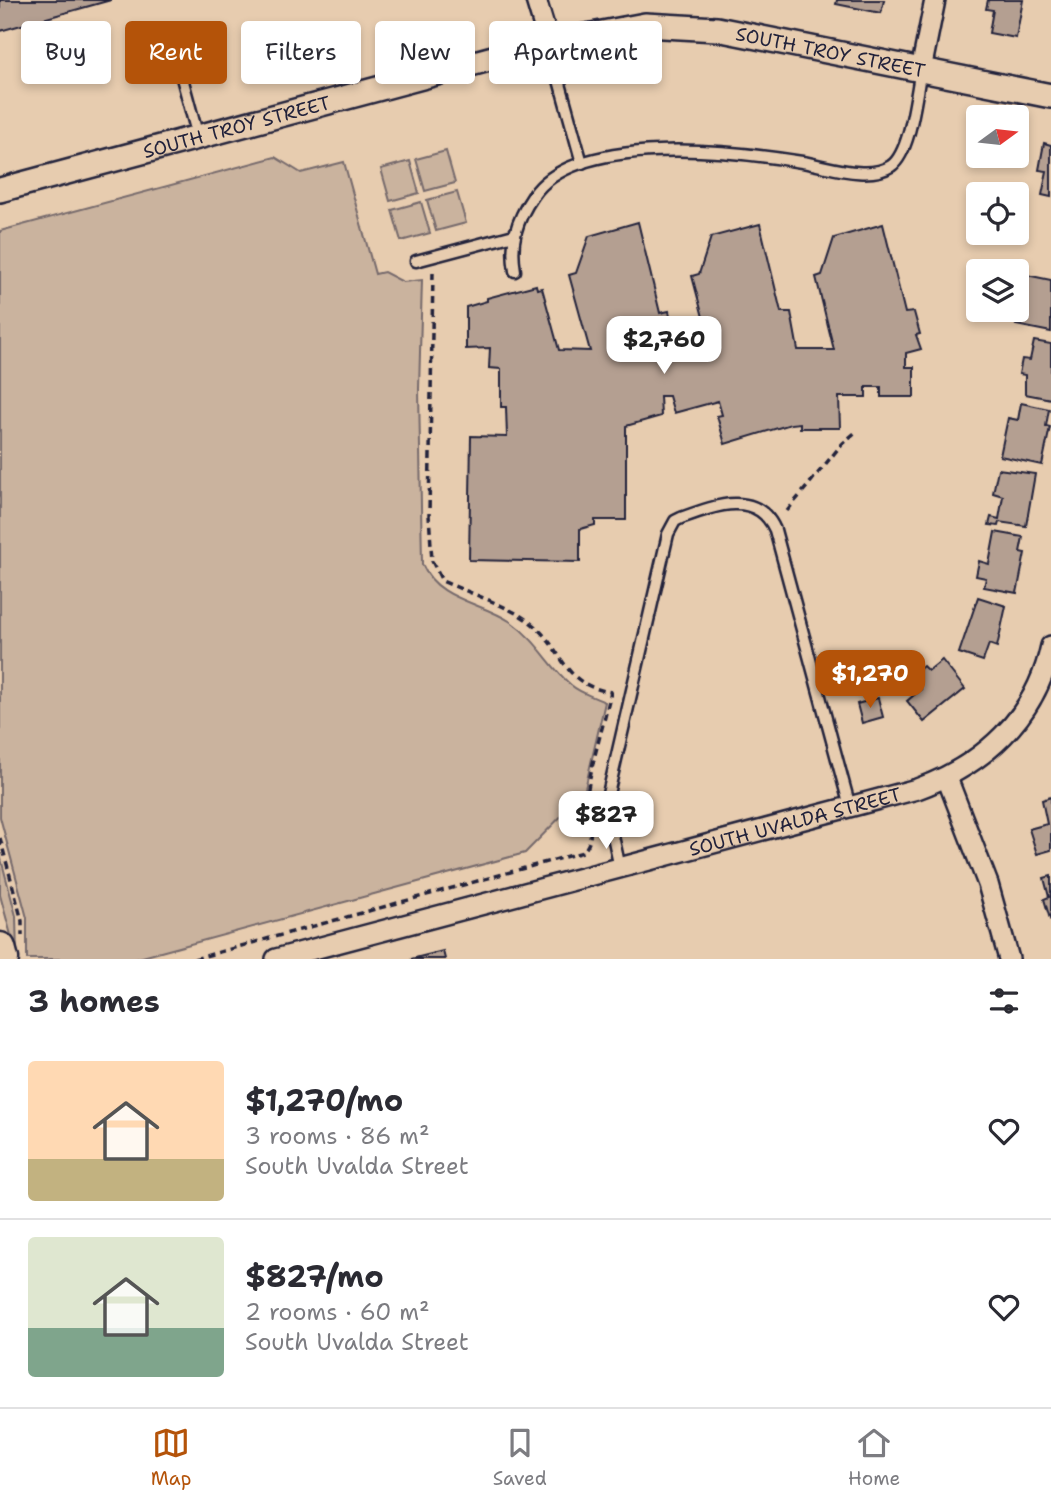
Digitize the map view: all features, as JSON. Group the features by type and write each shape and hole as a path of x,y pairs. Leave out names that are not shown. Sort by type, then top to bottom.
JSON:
{"street":[{"path":"536,0 542,21"},
{"path":"921,70 935,0"},
{"name":"SOUTH TROY STREET","path":"662,26 690,26 1051,96"},
{"name":"SOUTH TROY STREET","path":"0,190 489,59"},
{"name":"SOUTH UVALDA STREET","path":"276,959 325,953 947,778 987,753 1008,732 1039,683 1051,646"},
{"path":"947,778 970,828 1009,959"}],"lane":[{"path":"515,271 514,235 523,209 544,181 582,163 647,151 699,151 744,154 854,171 881,170 893,164 903,150 921,70"},
{"path":"184,84 198,137"},
{"path":"560,84 582,163"},
{"path":"416,261 514,235"},
{"path":"621,868 609,818 608,794 668,534 675,521 738,503 756,506 767,515 777,535 850,807"}],"path":[{"path":"194,959 583,852 591,837 586,807 611,692 580,683 532,624 517,614 442,581 436,573 429,515 434,256"},
{"path":"787,511 842,444 858,430"},
{"path":"0,838 22,921 8,952"}],"shaded area":[{"path":"446,151 455,183 425,191 416,159"},
{"path":"275,157 301,173 344,162 375,274 384,272 403,282 422,280 419,389 422,564 429,576 449,593 511,622 529,637 571,685 605,702 584,793 525,853 135,959 27,959 27,918 0,817 0,231"},
{"path":"410,161 419,193 390,201 381,169"},
{"path":"457,192 466,223 436,231 427,200"},
{"path":"421,202 430,233 401,241 392,210"},
{"path":"0,855 16,916 17,957 0,895"}],"building":[{"path":"0,0 111,0 36,21 21,21 21,25 0,31"},
{"path":"837,0 884,0 881,13 836,4"},
{"path":"988,0 1023,0 1016,38 989,33 993,10 986,9"},
{"path":"1044,143 1051,145 1051,197 1042,195 1047,171 1039,170"},
{"path":"638,222 660,313 669,311 676,347 711,347 692,276 699,274 711,237 760,224 781,312 791,312 798,350 834,350 816,277 822,275 834,238 883,224 905,313 914,312 920,334 916,335 921,349 906,353 906,367 914,367 914,397 881,397 881,387 866,387 866,397 839,397 840,428 800,428 800,423 791,424 725,444 717,416 722,415 718,401 674,413 669,396 660,396 661,416 626,426 626,520 595,520 595,525 580,529 580,562 469,560 471,436 507,437 506,407 501,407 501,369 489,368 490,348 466,349 466,307 487,301 487,298 536,285 537,289 542,288 559,350 590,351 569,275 576,273 589,236"},
{"path":"1029,275 1051,280 1051,332 1016,325 1017,322 1029,322"},
{"path":"1034,341 1051,344 1051,399 1025,394 1025,375 1019,374 1022,359 1030,360"},
{"path":"1021,403 1049,409 1046,426 1050,427 1042,465 1000,456 1008,418 1018,420"},
{"path":"998,469 1035,474 1026,526 999,522 998,526 989,525 991,517 999,519 1003,496 993,493"},
{"path":"995,532 1023,537 1020,552 1025,553 1017,593 984,587 986,578 976,576 979,561 989,564"},
{"path":"978,597 1006,606 997,647 989,644 983,661 959,653"},
{"path":"942,660 965,689 924,722 907,701 921,689 911,676 923,666 928,671"},
{"path":"878,698 883,717 862,723 857,704"},
{"path":"1051,797 1051,850 1037,854 1029,829 1047,824 1042,800"},
{"path":"1051,876 1050,919 1044,899 1049,897 1044,878"},
{"path":"443,951 445,959 411,959"}]}
